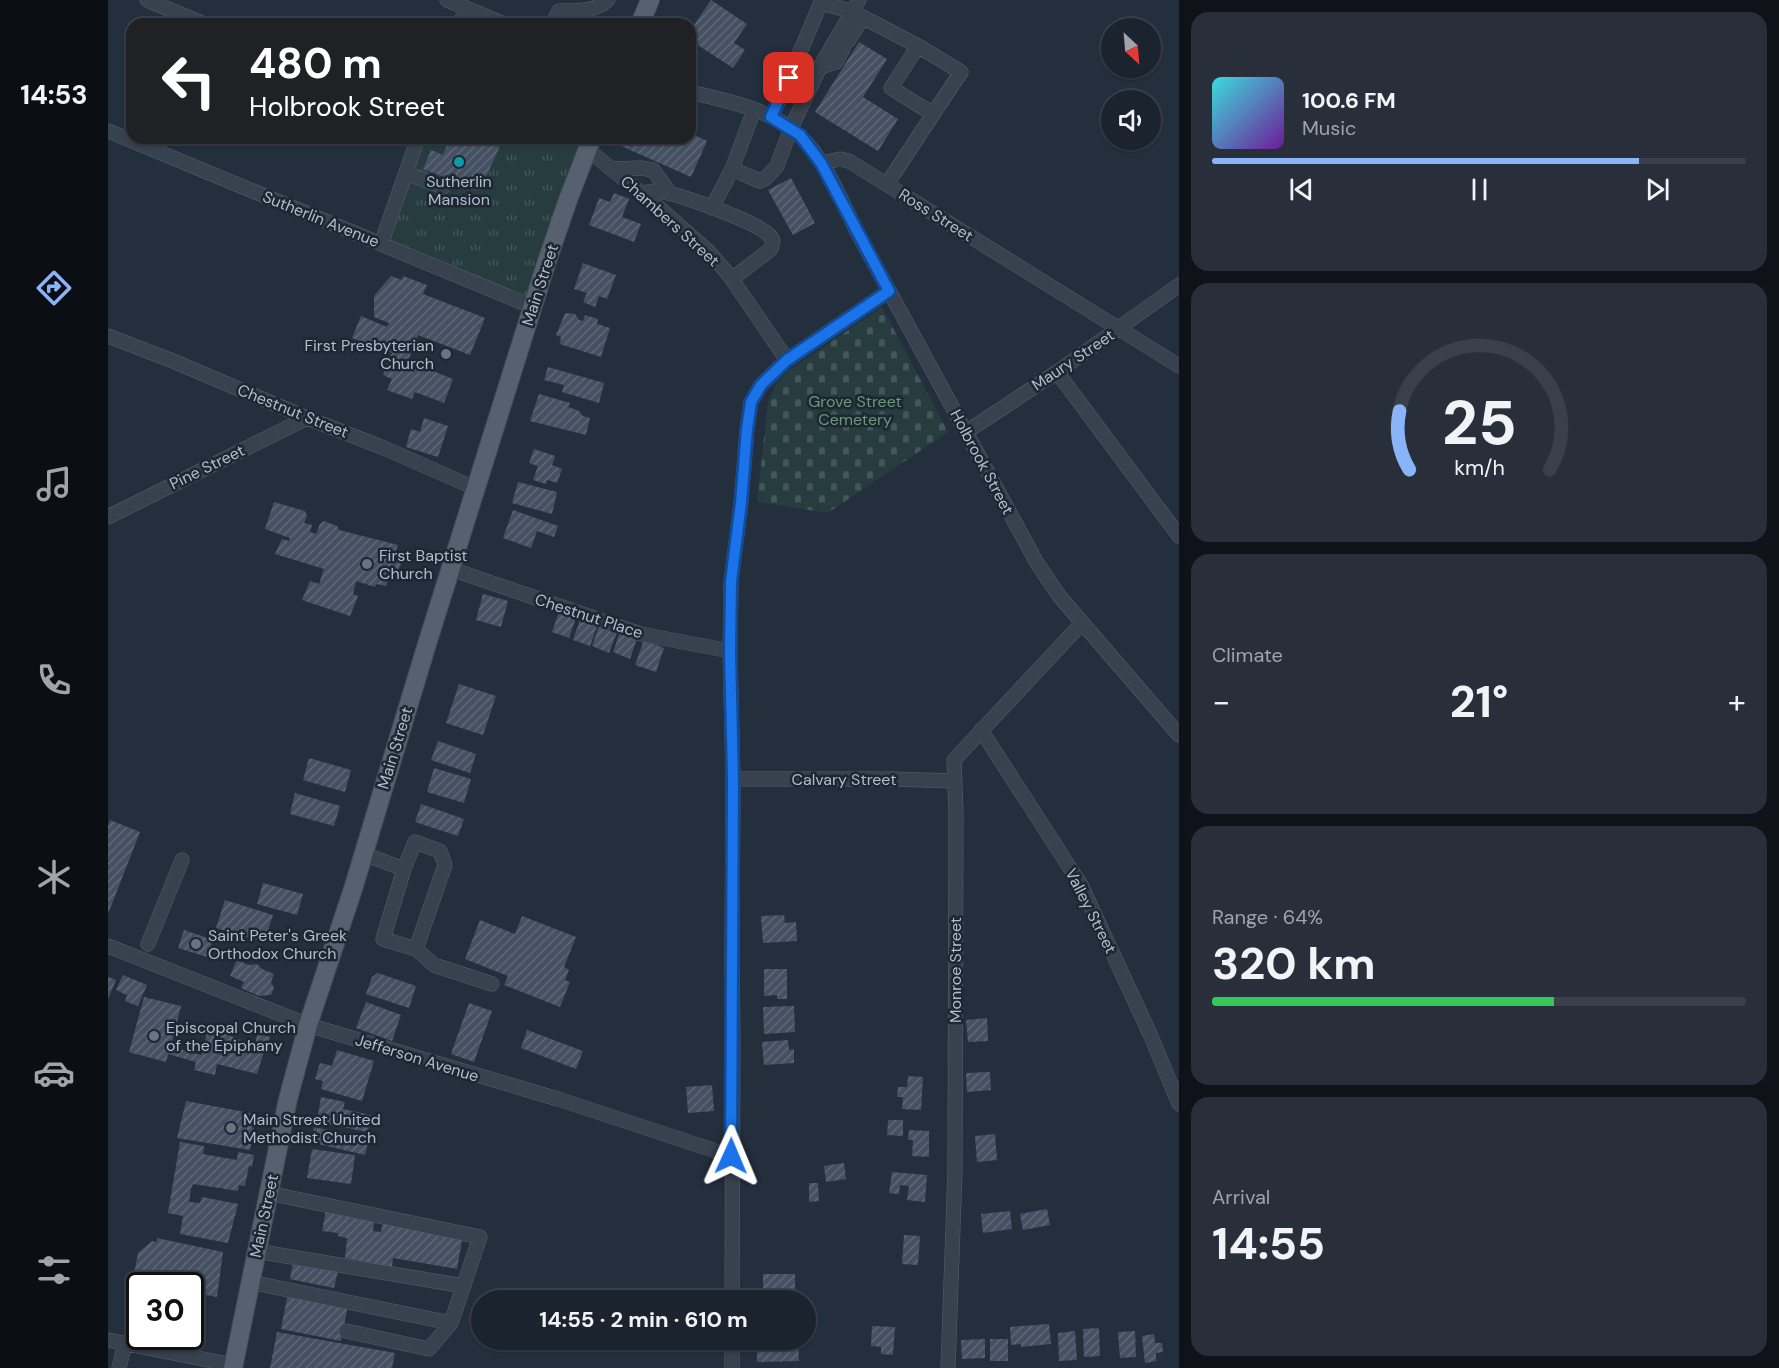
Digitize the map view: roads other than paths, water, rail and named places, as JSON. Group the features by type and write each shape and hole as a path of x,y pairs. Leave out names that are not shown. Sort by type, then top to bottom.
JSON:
{"main road":[{"path":"643,18 650,0"},
{"name":"Main Street","path":"233,1367 288,1099 308,1025 364,854 533,307 565,208 589,144"}],"street":[{"path":"147,0 190,18"},
{"path":"447,0 490,18"},
{"path":"556,18 559,12 590,10 608,0"},
{"path":"771,117 822,1 858,10 961,72 888,184"},
{"path":"462,18 466,8"},
{"path":"820,67 836,62 846,45 858,10"},
{"path":"732,169 760,181 777,166 791,128 820,67 858,10"},
{"path":"918,46 891,88 933,114"},
{"path":"696,93 727,100 771,117 791,128 821,163"},
{"path":"712,208 732,169 754,110"},
{"name":"Sutherlin Avenue","path":"108,131 126,138"},
{"name":"Sutherlin Avenue","path":"139,144 533,307"},
{"path":"381,244 416,144"},
{"name":"Chambers Street","path":"589,144 612,170 699,243 732,279 787,360"},
{"name":"Ross Street","path":"821,163 840,159 849,160 1179,366"},
{"name":"Holbrook Street","path":"821,163 1037,563 1060,597 1179,735"},
{"path":"612,170 640,168 653,170 670,193"},
{"path":"406,173 443,187"},
{"path":"641,194 655,191 670,193 712,208 770,235 773,241 771,249 732,279"},
{"name":"Maury Street","path":"966,432 1057,372 1179,285"},
{"path":"732,1290 731,582 751,402 761,385 787,360 889,291"},
{"name":"Chestnut Street","path":"108,336 384,448 477,489"},
{"path":"1057,372 1179,536"},
{"name":"Pine Street","path":"108,516 307,418"},
{"name":"Chestnut Place","path":"451,569 641,634 730,651"},
{"name":"Monroe Street","path":"948,1368 955,1170 954,760 1082,623"},
{"name":"Valley Street","path":"981,730 1081,885 1179,1104"},
{"name":"Calvary Street","path":"733,779 954,781"},
{"path":"416,949 445,865 440,851 415,842 382,939 416,949 435,965 492,984"},
{"path":"364,854 404,869"},
{"path":"148,944 182,860"},
{"path":"131,955 144,942 156,947 153,964"},
{"name":"Jefferson Avenue","path":"108,946 308,1025 635,1123 731,1156"},
{"path":"268,1193 480,1237 451,1323 429,1349 346,1331"},
{"path":"256,1251 464,1286"},
{"path":"250,1282 451,1323"},
{"path":"108,1340 201,1363 233,1367"},
{"path":"119,1368 124,1343"},
{"path":"732,1350 732,1368"}],"place":[{"name":"Sutherlin Mansion","path":"459,162"},
{"name":"First Presbyterian Church","path":"446,354"},
{"name":"First Baptist Church","path":"367,564"},
{"name":"Saint Peter's Greek Orthodox Church","path":"196,944"},
{"name":"Episcopal Church of the Epiphany","path":"154,1036"},
{"name":"Main Street United Methodist Church","path":"231,1128"}],"park label":[{"name":"Grove Street Cemetery","path":"855,410"}]}
